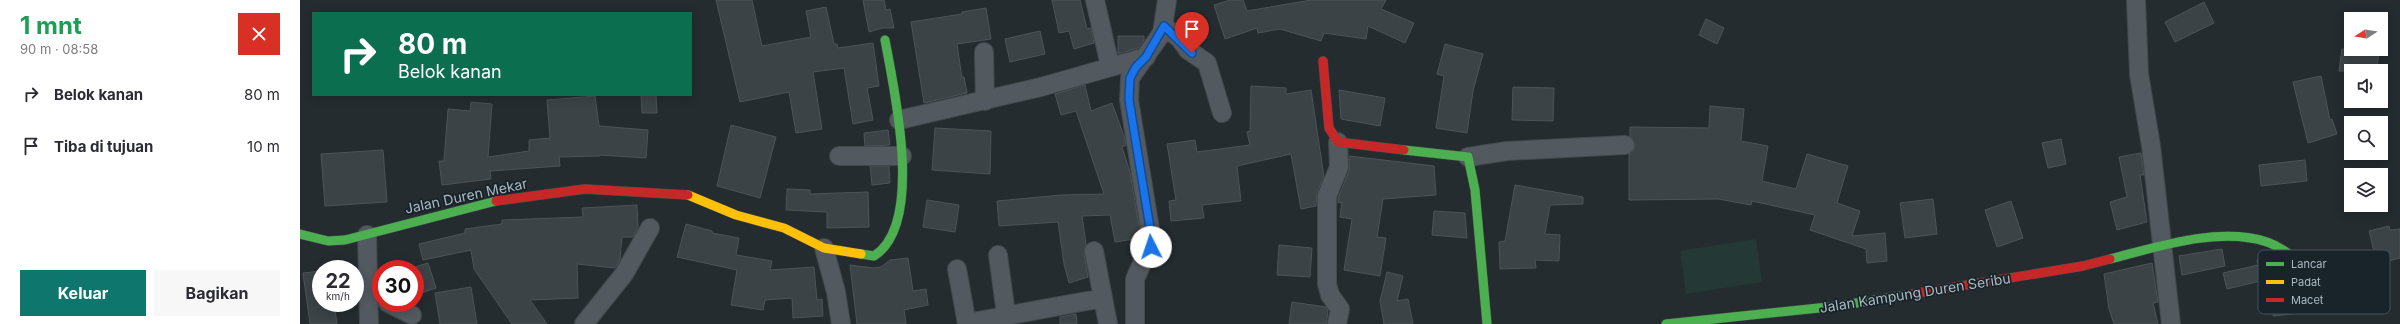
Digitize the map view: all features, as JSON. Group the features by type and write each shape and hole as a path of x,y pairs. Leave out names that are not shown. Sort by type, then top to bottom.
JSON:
{"street":[{"path":"1095,0 1110,66"},
{"path":"1135,324 1135,280 1152,240 1129,93 1130,78 1136,67 1146,57 1164,26 1167,0"},
{"path":"2136,0 2140,74 2151,146 2172,324"},
{"path":"1164,26 1180,39 1188,50 1207,63 1222,114"},
{"path":"841,324 836,292 824,248 874,256 886,247 900,210 903,183 899,120 885,40"},
{"path":"984,52 985,101"},
{"path":"899,120 1041,87 1110,66 1146,57"},
{"path":"1323,61 1329,128 1338,142 1339,167 1327,196 1327,284 1330,295 1340,309 1337,324"},
{"path":"1338,142 1468,157 1507,151 1625,146"},
{"path":"839,156 902,156"},
{"path":"1468,157 1474,190 1487,324"},
{"name":"Jalan Duren Mekar","path":"300,234 328,241 345,240 500,200 585,189 689,195 736,214 784,228 824,248"},
{"path":"584,324 624,274 650,228"},
{"path":"367,235 372,278"},
{"name":"Jalan Kampung Duren Seribu","path":"1666,324 1838,306 2083,266 2162,246 2230,235 2252,238 2283,250"},
{"path":"1094,251 1108,324"},
{"path":"998,255 1006,314"},
{"path":"957,269 967,323 1006,314 1103,298"},
{"path":"369,324 372,307"},
{"path":"406,312 412,315"}],"green space":[{"path":"1756,239 1762,282 1686,294 1680,251"}],"building":[{"path":"716,0 752,0 762,46 811,37 806,11 826,7 834,44 837,44 838,48 873,43 879,86 867,88 873,120 853,124 844,68 813,72 822,129 796,133 789,92 740,102"},
{"path":"863,0 884,0 886,10 890,9 894,28 882,28 869,32"},
{"path":"1052,0 1080,0 1087,29 1091,28 1094,43 1074,49 1069,31 1059,33"},
{"path":"1230,0 1243,0 1247,11 1311,0 1386,0 1381,9 1414,23 1405,43 1368,26 1366,39 1324,33 1321,41 1280,29 1258,33 1257,28 1225,39 1214,5"},
{"path":"2204,2 2214,23 2175,42 2165,22"},
{"path":"986,8 991,39 957,44 962,78 964,77 967,93 924,103 911,22 962,14 962,12"},
{"path":"1706,19 1724,28 1717,44 1699,35"},
{"path":"1040,31 1045,54 1010,62 1005,39"},
{"path":"1118,36 1144,36 1144,40 1138,48 1118,54"},
{"path":"1445,44 1483,54 1473,91 1467,133 1436,128 1444,76 1437,74"},
{"path":"2342,49 2344,49 2344,56 2378,56 2378,64 2344,64 2344,71 2339,71"},
{"path":"2321,76 2330,120 2332,119 2337,134 2308,143 2293,82"},
{"path":"1085,85 1091,111 1112,103 1125,139 1126,145 1122,147 1130,172 1141,238 1115,242 1110,215 1082,216 1086,244 1084,253 1088,277 1069,283 1064,264 1058,222 999,226 997,201 1061,195 1104,194 1076,111 1061,115 1055,94"},
{"path":"1251,86 1286,88 1286,94 1311,90 1324,177 1317,192 1316,206 1301,209 1291,154 1237,166 1241,201 1202,205 1204,218 1171,221 1169,201 1176,200 1167,144 1195,140 1197,152 1250,145 1247,132 1250,131"},
{"path":"1513,87 1554,88 1553,121 1512,120"},
{"path":"1339,90 1385,98 1380,126 1341,119"},
{"path":"595,96 599,126 648,130 646,158 600,155 559,157 560,166 490,171 491,179 442,185 439,161 444,161 448,109 470,111 471,102 492,104 488,157 529,151 529,140 550,138 547,100"},
{"path":"641,96 656,96 657,113 642,113"},
{"path":"1710,106 1744,109 1741,141 1768,146 1762,181 1796,189 1807,154 1848,166 1837,203 1860,211 1852,236 1885,233 1887,261 1867,263 1866,249 1810,230 1815,215 1752,201 1751,205 1718,199 1629,200 1629,154 1634,150 1635,145 1630,136 1630,127 1709,128"},
{"path":"731,125 776,137 760,198 717,186"},
{"path":"935,128 991,131 990,174 932,170"},
{"path":"888,130 890,145 865,146 864,133"},
{"path":"2061,139 2066,164 2048,168 2042,143"},
{"path":"383,150 387,202 325,206 321,154"},
{"path":"2141,153 2144,175 2140,175 2147,222 2117,230 2110,202 2127,197 2119,157"},
{"path":"1349,156 1434,166 1436,195 1383,199 1377,237 1386,238 1380,276 1344,270 1352,219 1340,217 1342,202 1338,203 1338,198 1349,171"},
{"path":"2305,160 2307,181 2261,186 2259,165"},
{"path":"870,166 889,166 890,183 872,185"},
{"path":"1515,185 1583,197 1583,204 1550,205 1545,234 1560,235 1559,261 1535,260 1536,268 1500,269 1499,242 1505,241"},
{"path":"787,189 810,190 810,194 868,192 869,227 827,228 827,212 786,210"},
{"path":"1933,199 1937,234 1905,238 1900,203"},
{"path":"927,200 959,205 955,232 923,227"},
{"path":"2011,201 2023,238 1997,247 1985,210"},
{"path":"637,205 638,227 633,237 622,237 620,260 615,268 577,264 578,298 530,300 547,324 512,324 474,269 471,250 423,260 419,244 465,233 465,229 502,224 502,220 583,217 582,208"},
{"path":"1434,211 1465,213 1467,238 1432,235"},
{"path":"686,224 712,231 712,233 739,238 736,255 772,261 770,270 814,267 817,300 822,299 823,316 793,318 792,298 765,300 763,310 731,305 737,270 677,257"},
{"path":"2389,226 2390,230 2400,229 2400,258 2390,261 2390,250 2374,250 2369,231"},
{"path":"1279,245 1312,248 1310,277 1277,275"},
{"path":"2222,249 2225,266 2182,275 2179,256"},
{"path":"908,258 913,291 926,289 928,305 904,310 906,324 857,324 850,265 873,268 881,267 890,260"},
{"path":"428,263 436,288 424,292 424,264"},
{"path":"2152,263 2158,302 2153,303 2158,324 2114,324 2109,309 2104,274"},
{"path":"2258,265 2258,282 2227,289 2223,273"},
{"path":"312,272 312,312 335,312 337,324 310,324 303,273"},
{"path":"1387,272 1403,276 1397,301 1408,299 1413,324 1384,324 1380,301"},
{"path":"471,287 477,324 440,324 435,293"},
{"path":"1292,302 1326,307 1328,311 1326,324 1289,324"},
{"path":"1076,314 1077,324 1060,324 1060,317"},
{"path":"2273,314 2292,314 2273,316"}],"traffic: fast":[{"path":"861,254 874,256 889,240 898,216 902,187 902,154 899,121 885,40"},
{"path":"1404,150 1468,157 1475,190 1487,324"},
{"path":"300,234 328,241 345,240 496,201"},
{"path":"2110,259 2168,244 2209,237 2229,236 2249,238 2267,242 2283,250"},
{"path":"1666,324 1838,306 1906,295"}],"traffic: slow":[{"path":"688,195 736,215 784,228 824,248 861,254"}],"traffic: jam":[{"path":"1323,61 1329,128 1338,142 1404,150"},
{"path":"496,201 585,189 688,195"},
{"path":"1906,295 2083,266 2110,259"}],"route":[{"path":"1151,247 1152,240 1129,100 1130,78 1136,67 1146,57 1162,33 1164,26 1180,39 1192,53"}]}
